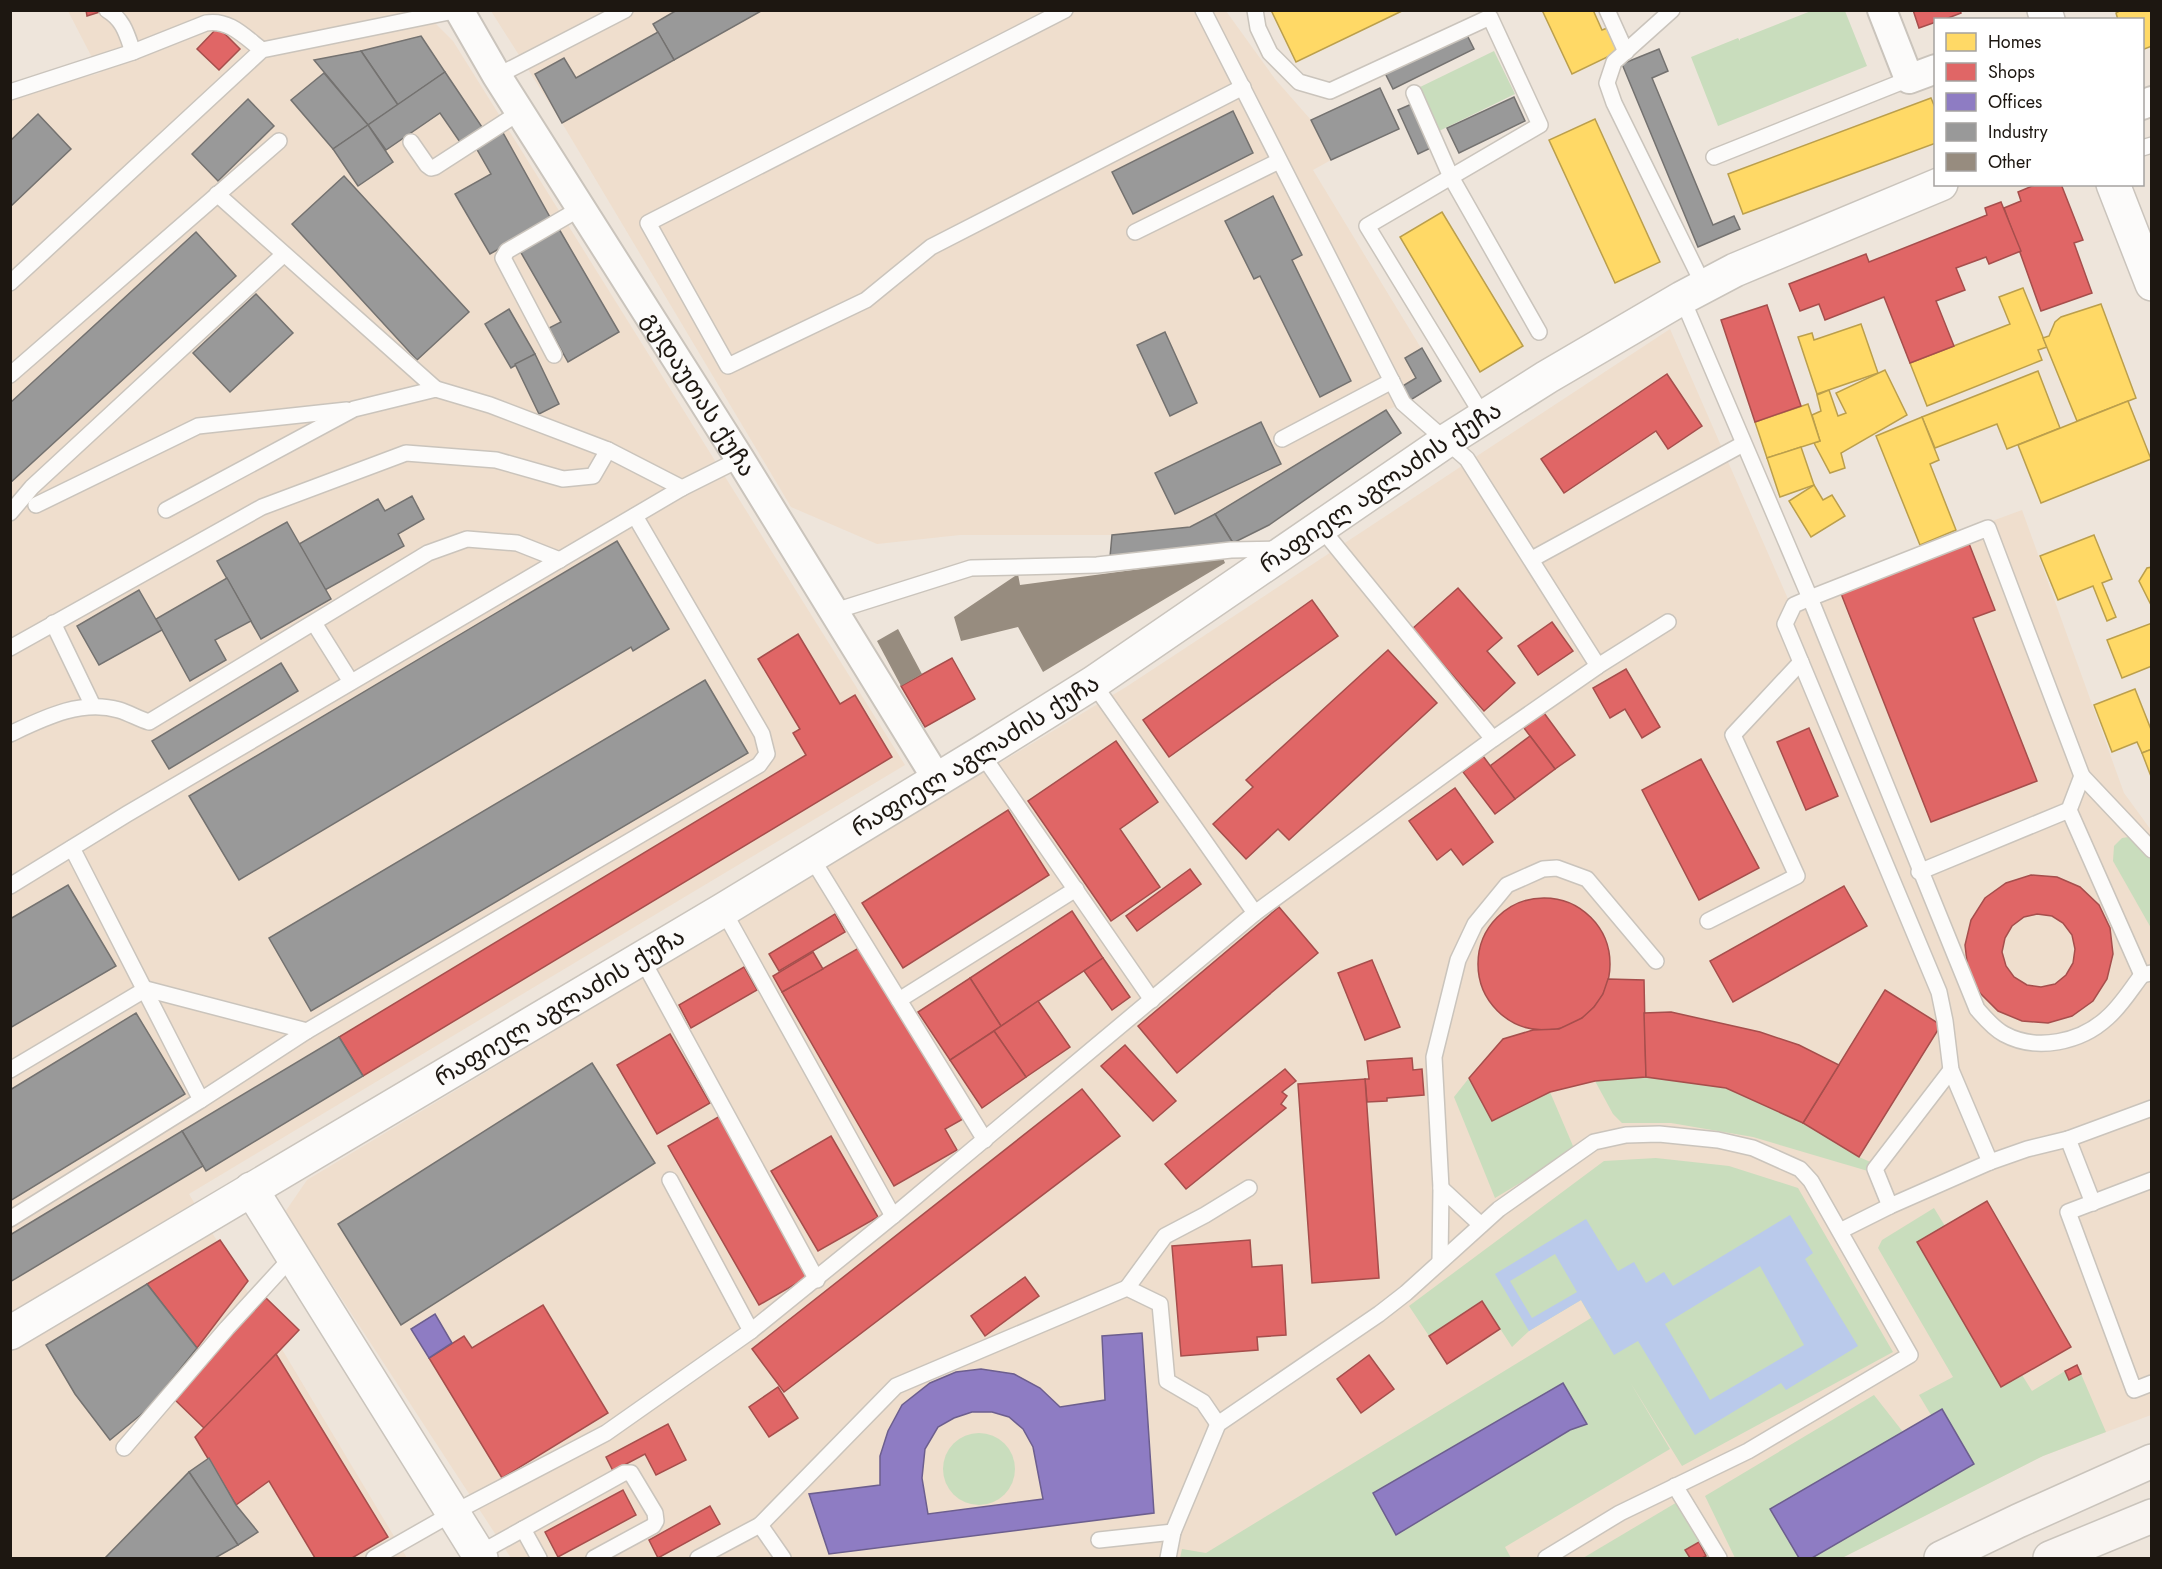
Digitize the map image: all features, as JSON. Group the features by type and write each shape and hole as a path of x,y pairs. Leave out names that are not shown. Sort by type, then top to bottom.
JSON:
{"main road":[{"path":"1941,1558 2151,1461"},
{"path":"2050,1558 2151,1516"}],"street":[{"name":"გუდაუთას ქუჩა","path":"459,10 497,76 740,459 937,779"},
{"path":"1882,10 1909,80 1934,69"},
{"name":"რაფიელ აგლაძის ქუჩა","path":"10,1333 723,910 981,753 1092,683 1483,416 1693,292 1772,254 1936,186"},
{"path":"2114,186 2145,245 2151,284"},
{"path":"251,1189 480,1556"}],"lane":[{"path":"107,10 116,15 124,25 133,52"},
{"path":"10,283 262,50 459,10"},
{"path":"497,76 625,10"},
{"path":"1065,10 648,224 728,366 866,300 931,247 1243,87"},
{"path":"1203,10 1403,403 1467,459 1598,666"},
{"path":"1255,10 1258,28 1270,53 1299,82 1330,91 1490,17 1540,125 1367,226 1483,416"},
{"path":"1607,10 1626,52"},
{"path":"1672,10 1614,62 1607,83 1693,292 1743,444 1810,598 1919,872 1977,1010 2004,1034 2028,1041 2056,1043 2086,1034 2108,1017 2147,974 2069,810 2082,776"},
{"path":"10,92 133,52 206,23 217,21 229,25 262,50"},
{"path":"1714,157 1909,80"},
{"path":"1414,93 1451,177 1539,332"},
{"path":"411,142 427,165 431,168 435,167 520,112"},
{"path":"10,375 279,141"},
{"path":"1135,232 1279,161"},
{"path":"217,194 436,389 490,405 608,450 682,488"},
{"path":"554,355 504,254 581,208"},
{"path":"10,513 32,487 283,255"},
{"path":"1282,439 1392,381"},
{"path":"36,505 198,426 354,410 436,389"},
{"path":"166,510 354,410"},
{"path":"1532,559 1743,444"},
{"path":"10,648 262,507 406,453 496,460 563,478 592,476 608,450"},
{"path":"11,885 127,814 682,488 740,459"},
{"path":"10,1220 307,1031 759,765 767,754 762,734 635,516"},
{"path":"1321,528 1493,739"},
{"path":"1990,1162 1951,1070 1939,992 1785,624 1794,605 1988,528 2082,776 2151,850"},
{"path":"10,734 40,720 73,709 93,706 119,710 149,722 428,553 467,540 517,543 560,560"},
{"path":"835,611 971,568 1097,565 1231,550 1287,549"},
{"path":"314,622 351,682"},
{"path":"374,1558 453,1513 606,1433 751,1331 817,1280 1255,913 1493,739 1598,666 1668,622"},
{"path":"53,623 93,706"},
{"path":"1708,921 1797,876 1733,735 1801,662"},
{"path":"1092,683 1255,913"},
{"path":"981,753 1152,1000"},
{"path":"1919,872 2069,810"},
{"path":"72,848 201,1100"},
{"path":"811,857 985,1140"},
{"path":"1440,1261 1441,1188 1434,1057 1458,960 1474,924 1507,885 1543,868 1557,868 1587,879 1656,961"},
{"path":"899,1000 1076,889"},
{"path":"723,910 894,1216"},
{"path":"642,958 817,1280"},
{"path":"10,1070 146,989 307,1031"},
{"path":"1890,1206 1875,1169 1951,1070"},
{"path":"1840,1231 1890,1206 1990,1162 2027,1149 2068,1139 2151,1108"},
{"path":"1168,1558 1173,1532 1218,1424 1379,1314 1406,1293 1499,1209 1594,1142 1626,1135 1659,1134 1718,1140 1753,1148 1800,1169 1811,1181 1910,1355 1748,1451 1620,1514 1546,1558"},
{"path":"2068,1139 2093,1203"},
{"path":"670,1180 751,1331"},
{"path":"2151,1180 2068,1212 2134,1390 2151,1383"},
{"path":"698,1558 760,1525 896,1386 1126,1288 1165,1236 1249,1188"},
{"path":"1441,1188 1481,1225"},
{"path":"124,1448 227,1328 293,1256"},
{"path":"1126,1288 1160,1304 1167,1382 1203,1402 1218,1424"},
{"path":"480,1556 523,1529 624,1473 631,1473 655,1513 656,1521 653,1526 594,1558"},
{"path":"1675,1486 1719,1558"},
{"path":"760,1525 783,1558"},
{"path":"523,1529 539,1558"},
{"path":"1099,1540 1173,1532"}],"shaded area":[{"path":"68,11 423,11 453,41 905,765 189,1194 407,1558 11,1558 11,96 100,73"},
{"path":"491,11 1226,11 1275,79 1311,120 1331,160 1313,170 1441,381 1409,401 1387,410 1401,433 1269,525 1233,543 1112,535 960,535 877,544 791,507 562,123"},
{"path":"1670,329 1788,599 1832,580 2022,510 2124,793 2151,830 2151,1415 2043,1456 1842,1558 511,1558 285,1212 307,1180 1126,687"}],"green space":[{"path":"1811,11 1845,11 1867,66 1718,126 1691,57 1738,38 1740,41 1740,39"},
{"path":"1494,51 1515,94 1437,132 1416,89"},
{"path":"2135,836 2151,850 2151,928 2113,861 2114,846 2122,838"},
{"path":"1646,1077 1726,1088 1803,1123 1859,1157 1882,1167 1878,1174 1753,1137 1671,1123 1622,1123 1613,1114 1595,1081"},
{"path":"1469,1078 1492,1121 1550,1092 1573,1146 1570,1153 1495,1198 1454,1097"},
{"path":"1656,1158 1729,1166 1798,1188 1893,1352 1682,1466 1630,1382 1670,1449 1505,1547 1511,1558 1180,1558 1182,1549 1206,1553 1591,1318 1581,1300 1529,1331 1512,1347 1482,1301 1429,1336 1409,1306 1604,1161"},
{"path":"1934,1208 1945,1226 2001,1387 2022,1375 2032,1391 2065,1371 2069,1379 2081,1374 2106,1432 2043,1456 1842,1558 1735,1558 1705,1496 1874,1395 1903,1432 1931,1415 1919,1395 1953,1377 1878,1248 1882,1240"},
{"path":"972,1433 986,1433 1005,1443 1015,1462 1015,1476 1005,1495 986,1505 972,1505 953,1495 943,1476 943,1462 953,1443"},
{"path":"1679,1501 1710,1558 1583,1558"}],"water":[{"path":"1790,1215 1813,1253 1805,1259 1858,1346 1786,1390 1781,1383 1695,1435 1638,1341 1614,1355 1581,1300 1529,1331 1495,1274 1586,1219 1618,1271 1634,1262 1646,1283 1664,1272 1673,1286","holes":["1555,1254 1577,1292 1532,1318 1510,1281","1760,1266 1804,1345 1710,1400 1665,1324"]}],"building: Homes":[{"path":"1271,10 1404,10 1296,62"},
{"path":"1542,10 1593,10 1602,30 1610,27 1622,50 1572,74"},
{"path":"2121,10 2152,10 2152,46 2144,49 2144,18 2117,18 2116,13"},
{"path":"1931,98 1934,105 1934,144 1743,214 1728,174"},
{"path":"1595,119 1660,262 1615,283 1549,140"},
{"path":"1442,212 1523,346 1480,372 1400,237"},
{"path":"2023,288 2047,347 2038,350 2042,360 1927,406 1910,363 2010,324 1999,297"},
{"path":"2101,304 2136,398 2077,421 2043,338 2049,336 2055,322 2061,317"},
{"path":"1861,324 1878,373 1817,394 1798,337 1812,333 1814,340"},
{"path":"1885,370 1907,415 1841,453 1845,468 1830,473 1814,443 1820,441 1812,415 1821,411 1817,395 1829,390 1838,416 1846,413 1836,393"},
{"path":"2038,371 2060,428 2007,449 1997,424 1935,448 1922,417"},
{"path":"2128,401 2151,459 2041,503 2018,445"},
{"path":"1808,404 1820,441 1767,458 1755,422"},
{"path":"1922,417 1939,460 1930,464 1956,530 1920,545 1876,436"},
{"path":"1801,447 1814,485 1780,497 1767,458"},
{"path":"1814,485 1823,500 1832,495 1845,516 1811,537 1789,501"},
{"path":"2094,535 2112,579 2102,583 2116,617 2107,621 2093,586 2058,600 2040,556"},
{"path":"2152,567 2152,607 2139,581 2147,568"},
{"path":"2152,623 2152,666 2122,678 2107,640"},
{"path":"2135,689 2152,732 2152,749 2142,753 2137,742 2112,752 2094,705"},
{"path":"2152,749 2152,779 2142,753"}],"building: Shops":[{"path":"86,10 106,10 87,16"},
{"path":"1913,10 1960,10 1961,13 1948,18 1934,18 1934,23 1919,28"},
{"path":"218,27 240,49 219,70 197,49"},
{"path":"2032,186 2062,186 2083,240 2074,243 2092,293 2041,311 2004,208 2021,201 2018,192"},
{"path":"2001,202 2021,251 1989,264 1986,257 1956,268 1965,290 1936,301 1954,346 1910,363 1884,297 1825,320 1819,304 1800,311 1789,284 1866,254 1869,262 1987,215 1985,208"},
{"path":"1767,305 1801,406 1755,422 1721,320"},
{"path":"1667,374 1702,426 1668,449 1656,431 1564,493 1541,459"},
{"path":"1968,541 1995,610 1973,618 2037,781 1931,822 1840,591"},
{"path":"1458,588 1502,638 1487,651 1515,683 1484,711 1412,629"},
{"path":"1312,600 1338,636 1169,757 1143,720"},
{"path":"1552,622 1573,651 1538,675 1518,646"},
{"path":"798,634 840,704 855,695 892,757 363,1076 339,1037 806,755 793,733 800,729 758,659"},
{"path":"1388,650 1437,703 1289,840 1278,829 1246,859 1213,824 1253,787 1246,780"},
{"path":"952,658 975,699 925,727 901,686"},
{"path":"1626,669 1660,727 1642,738 1625,709 1610,718 1593,688"},
{"path":"1544,713 1575,755 1555,769 1524,728"},
{"path":"1809,728 1838,796 1806,810 1777,742"},
{"path":"1530,736 1555,769 1515,799 1490,766"},
{"path":"1116,741 1158,802 1120,829 1160,887 1111,921 1028,801"},
{"path":"1483,756 1515,799 1495,814 1463,772"},
{"path":"1701,759 1759,868 1699,900 1642,790"},
{"path":"1455,788 1493,842 1463,865 1451,849 1437,860 1409,821"},
{"path":"1008,810 1049,875 903,968 862,903"},
{"path":"1190,869 1201,884 1137,931 1126,916"},
{"path":"2031,875 2057,877 2080,887 2099,905 2110,928 2113,954 2107,979 2093,1001 2072,1016 2048,1023 2022,1021 1998,1011 1980,993 1968,970 1965,945 1971,920 1985,898 2006,883","holes":["2037,914 2052,916 2063,923 2072,935 2075,949 2073,963 2066,975 2055,984 2041,987 2027,985 2014,977 2006,966 2002,952 2005,938 2012,926 2024,917"]},
{"path":"1844,886 1867,926 1733,1002 1710,961"},
{"path":"1544,898 1569,903 1591,917 1605,939 1610,964 1605,989 1591,1011 1569,1025 1544,1030 1519,1025 1497,1011 1483,989 1478,964 1483,939 1497,917 1519,903"},
{"path":"1279,907 1318,953 1177,1073 1138,1026"},
{"path":"1072,911 1103,958 1001,1026 970,978"},
{"path":"835,914 845,932 779,971 769,954"},
{"path":"864,945 963,1119 945,1129 957,1150 894,1186 782,992"},
{"path":"813,952 823,969 782,992 773,976"},
{"path":"1103,958 1130,997 1112,1010 1084,971"},
{"path":"1372,960 1400,1027 1365,1040 1338,973"},
{"path":"744,967 757,990 691,1028 679,1005"},
{"path":"970,978 1001,1026 950,1060 918,1012"},
{"path":"1608,979 1644,980 1646,1077 1595,1081 1550,1092 1492,1121 1469,1078 1503,1039 1533,1030 1559,1029 1582,1018 1603,994"},
{"path":"1885,990 1941,1025 1859,1157 1803,1123"},
{"path":"1038,1001 1070,1047 1026,1077 994,1031"},
{"path":"1671,1012 1760,1032 1799,1045 1839,1065 1803,1123 1726,1088 1646,1077 1644,1013"},
{"path":"994,1031 1026,1077 982,1108 950,1060"},
{"path":"670,1034 710,1103 657,1134 617,1065"},
{"path":"1125,1045 1176,1101 1153,1121 1101,1066"},
{"path":"1412,1058 1413,1070 1422,1069 1424,1095 1367,1102 1365,1079 1369,1079 1367,1061"},
{"path":"1285,1069 1296,1081 1282,1092 1287,1096 1281,1104 1286,1108 1186,1189 1165,1164"},
{"path":"1365,1079 1379,1278 1312,1283 1298,1084"},
{"path":"1082,1089 1120,1136 784,1392 752,1349"},
{"path":"720,1116 811,1275 759,1305 668,1146"},
{"path":"831,1136 878,1217 818,1251 771,1171"},
{"path":"1987,1201 2071,1347 2001,1387 1917,1242"},
{"path":"220,1240 248,1281 197,1348 147,1284"},
{"path":"1250,1240 1252,1267 1282,1265 1286,1335 1257,1337 1258,1350 1181,1356 1172,1246"},
{"path":"1025,1277 1039,1296 985,1336 971,1316"},
{"path":"266,1298 299,1330 205,1429 172,1397"},
{"path":"1482,1301 1500,1329 1447,1364 1429,1336"},
{"path":"543,1305 608,1413 502,1478 429,1358 464,1336 472,1348"},
{"path":"276,1354 388,1537 352,1558 315,1558 269,1481 236,1505 195,1437"},
{"path":"1369,1355 1394,1389 1361,1413 1337,1379"},
{"path":"2077,1365 2081,1374 2069,1380 2065,1371"},
{"path":"778,1387 798,1418 769,1437 749,1407"},
{"path":"668,1424 686,1460 656,1475 645,1454 613,1471 606,1457"},
{"path":"623,1490 636,1515 558,1557 545,1532"},
{"path":"710,1506 720,1524 658,1558 649,1540"},
{"path":"1699,1542 1706,1556 1690,1558 1685,1550"}],"building: Offices":[{"path":"435,1314 452,1343 429,1358 411,1329"},
{"path":"1142,1333 1154,1513 829,1554 809,1494 880,1485 880,1456 888,1431 902,1405 930,1383 956,1372 981,1369 1014,1374 1040,1388 1060,1407 1105,1400 1102,1336","holes":["972,1412 992,1412 1009,1417 1023,1429 1033,1447 1043,1499 928,1514 922,1478 925,1449 938,1427"]},
{"path":"1563,1383 1587,1424 1570,1430 1396,1535 1373,1493"},
{"path":"1942,1409 1974,1464 1812,1558 1799,1558 1770,1509"}],"building: Industry":[{"path":"677,10 763,10 674,60 653,24"},
{"path":"658,32 674,60 562,123 535,74 564,58 576,78"},
{"path":"1466,33 1474,49 1393,89 1385,73"},
{"path":"421,36 445,72 398,105 361,51"},
{"path":"1659,49 1668,71 1652,78 1713,225 1734,216 1740,229 1698,247 1622,64"},
{"path":"361,51 398,105 368,125 314,60"},
{"path":"445,72 484,130 462,145 440,113 386,150 368,125"},
{"path":"324,73 368,125 333,149 291,100"},
{"path":"1380,88 1399,129 1331,160 1311,120"},
{"path":"1514,97 1525,121 1459,153 1447,128"},
{"path":"248,99 274,126 218,181 192,154"},
{"path":"1414,103 1435,146 1418,154 1398,110"},
{"path":"1233,111 1253,153 1133,214 1112,172"},
{"path":"38,114 71,149 10,207 10,141"},
{"path":"368,125 393,162 358,186 333,149"},
{"path":"502,131 551,219 490,254 455,194 491,174 475,146"},
{"path":"344,176 469,312 417,360 292,224"},
{"path":"1273,196 1302,255 1292,260 1351,381 1320,397 1260,276 1254,279 1225,221"},
{"path":"559,229 619,332 568,362 549,328 561,322 520,251"},
{"path":"196,232 236,276 10,483 10,403"},
{"path":"256,294 293,333 230,392 193,353"},
{"path":"509,309 535,354 511,368 485,324"},
{"path":"1165,332 1197,403 1170,416 1137,345"},
{"path":"1422,348 1441,381 1409,401 1401,387 1416,378 1405,358"},
{"path":"535,354 559,404 539,414 515,364"},
{"path":"1386,410 1401,433 1269,525 1233,543 1215,514"},
{"path":"1261,422 1281,464 1175,514 1155,473"},
{"path":"412,496 424,519 398,534 404,546 325,590 299,544 378,499 385,511"},
{"path":"1215,514 1233,543 1110,557 1112,535 1190,527"},
{"path":"287,522 331,599 261,639 217,561"},
{"path":"617,541 669,629 633,651 631,647 239,880 189,796"},
{"path":"227,578 251,621 215,640 226,660 190,681 156,619"},
{"path":"139,590 162,630 99,665 77,626"},
{"path":"281,663 298,691 169,769 152,741"},
{"path":"705,680 748,753 311,1011 269,938"},
{"path":"68,885 116,966 10,1028 10,919"},
{"path":"136,1013 185,1094 10,1201 10,1090"},
{"path":"339,1037 363,1076 206,1171 182,1131"},
{"path":"592,1063 655,1163 401,1325 338,1224"},
{"path":"182,1131 203,1166 10,1282 10,1235"},
{"path":"147,1284 197,1348 149,1408 110,1440 75,1394 46,1345"},
{"path":"209,1458 236,1505 258,1532 238,1545 189,1472"},
{"path":"189,1472 238,1545 215,1558 105,1558"}],"building: Other":[{"path":"1223,558 1225,563 1043,672 1018,627 961,641 954,617 1018,574 1020,585"},
{"path":"898,629 922,674 901,686 877,641"}]}
